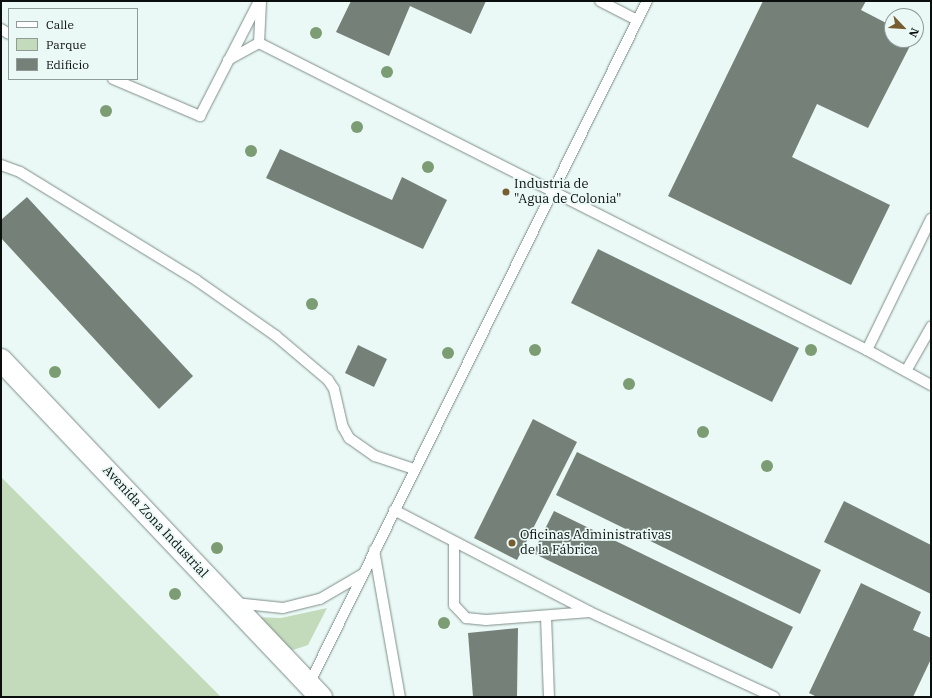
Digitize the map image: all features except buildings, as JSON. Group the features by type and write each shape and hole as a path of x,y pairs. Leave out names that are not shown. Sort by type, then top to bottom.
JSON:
{"main road":[{"name":"Avenida Zona Industrial","path":"1,360 112,474 311,693"}],"lane":[{"path":"259,43 260,1"},
{"path":"115,80 200,116 260,1"},
{"path":"600,1 637,20"},
{"path":"311,693 374,550 647,1"},
{"path":"228,60 259,43"},
{"path":"259,43 866,350 931,385"},
{"path":"1,165 20,172 196,280 276,336 328,380 334,389 342,427 349,438 375,456 414,469"},
{"path":"866,350 931,219"},
{"path":"906,371 931,327"},
{"path":"394,510 590,612 774,697"},
{"path":"454,542 454,605 466,618 486,620 590,612"},
{"path":"374,550 400,697"},
{"path":"229,602 283,608 320,599 363,574"},
{"path":"546,616 549,697"}],"green space":[{"path":"1,477 221,697 1,697"},
{"path":"327,608 308,645 293,650 285,646 255,617 281,618"}],"place":[{"name":"Industria de \"Agua de Colonia\"","path":"506,192"},
{"name":"Oficinas Administrativas de la Fábrica","path":"512,543"}]}
